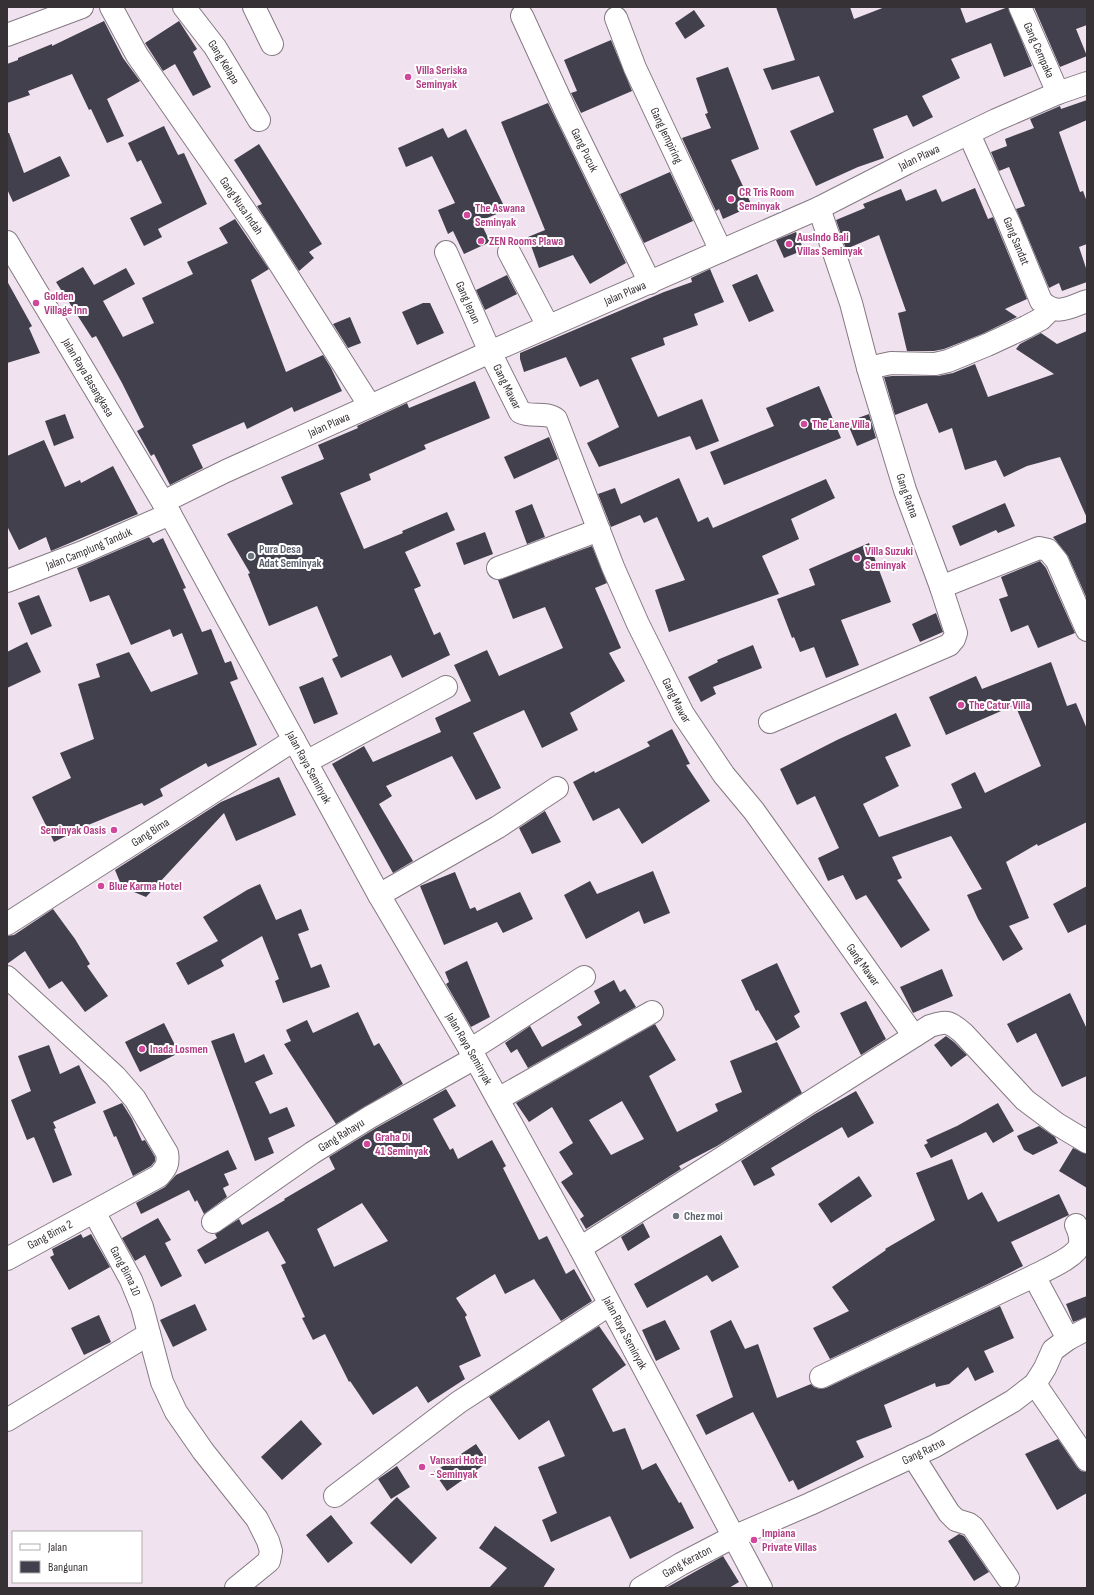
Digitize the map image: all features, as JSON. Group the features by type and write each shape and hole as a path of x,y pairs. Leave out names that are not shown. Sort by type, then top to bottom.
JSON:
{"street":[{"path":"7,36 82,7"},
{"name":"Gang Nusa Indah","path":"111,7 137,55 259,231 370,406"},
{"name":"Gang Kelapa","path":"184,7 215,47 259,120"},
{"path":"254,7 272,44"},
{"name":"Gang Cempaka","path":"1020,7 1058,93"},
{"name":"Gang Pucuk","path":"522,16 573,126 650,283"},
{"name":"Gang Jempiring","path":"616,18 635,68 721,251"},
{"name":"Jalan Plawa","path":"167,508 219,475 548,326 650,283 819,208 996,120 1058,93 1087,83"},
{"name":"Gang Sandat","path":"969,134 1009,223 1041,301 1051,309"},
{"name":"Gang Ratna","path":"770,722 949,645 956,634 941,587 906,490 868,368 851,303 819,208"},
{"name":"Jalan Raya Basangkasa","path":"7,242 167,508"},
{"name":"Gang Jepun","path":"446,252 490,352"},
{"path":"509,252 548,326"},
{"path":"868,368 891,363 935,364 948,361 1026,327 1041,319 1051,309 1062,310 1087,301"},
{"name":"Gang Mawar","path":"490,352 520,412 526,415 548,415 556,419 613,567 638,624 683,714 724,775 754,811 914,1036"},
{"name":"Jalan Camplung Tanduk","path":"7,581 83,552 167,508"},
{"name":"Jalan Raya Seminyak","path":"167,508 379,895 473,1054 580,1248 761,1588"},
{"path":"498,568 599,530"},
{"path":"941,587 1038,548 1048,550 1057,561 1087,630"},
{"path":"306,762 446,687"},
{"name":"Gang Bima","path":"7,924 294,740"},
{"path":"379,895 498,827 557,788"},
{"name":"Gang Rahayu","path":"213,1222 312,1153 473,1054 584,977"},
{"name":"Gang Bima 2","path":"7,1259 159,1176 169,1163 167,1153 135,1099 115,1076 10,983"},
{"path":"498,1099 652,1012"},
{"path":"580,1248 677,1185 930,1026 947,1022 952,1023 963,1033 1025,1100 1057,1124 1087,1142"},
{"name":"Gang Bima 10","path":"94,1212 132,1280 142,1308 162,1382 176,1412 203,1451 257,1519 268,1541 271,1550 269,1561 236,1588"},
{"path":"821,1377 1034,1276 1060,1262 1076,1251 1080,1245 1076,1225"},
{"path":"1034,1276 1068,1339"},
{"path":"336,1496 459,1402 609,1305"},
{"name":"Gang Ratna","path":"733,1537 935,1446 1012,1401 1034,1384 1045,1368 1053,1350 1068,1339 1087,1329"},
{"path":"7,1420 149,1334"},
{"path":"1034,1384 1087,1460"},
{"path":"913,1456 949,1513 956,1520 969,1524 973,1527 1008,1578"},
{"name":"Gang Keraton","path":"641,1588 681,1564 733,1537"}],"building":[{"path":"776,7 850,7 854,19 885,7 960,7 966,23 1008,7 1032,66 1004,77 991,43 951,59 960,78 922,96 933,117 913,127 907,115 873,129 884,158 858,167 816,186 790,131 834,112 819,76 772,90 763,69 795,60"},
{"path":"1034,7 1087,7 1087,25 1076,29 1087,56 1060,67"},
{"path":"694,10 705,26 685,39 675,23"},
{"path":"104,21 123,58 140,81 107,99 124,136 107,143 72,74 28,91 30,95 7,103 7,64 52,44 52,46"},
{"path":"179,21 197,49 193,52 211,87 193,96 175,64 163,71 145,43"},
{"path":"611,40 632,91 581,113 571,93 577,91 564,60"},
{"path":"728,67 759,149 731,160 752,206 723,219 719,209 716,211 682,138 711,128 705,114 708,113 696,78"},
{"path":"1087,100 1087,120 1059,132 1080,192 1083,191 1087,202 1087,244 1079,247 1087,271 1087,282 1062,291 1059,283 1049,288 1016,209 1025,206 1009,167 999,171 991,152 1007,146 1005,139 1034,128 1030,119 1060,106 1061,109"},
{"path":"548,103 626,263 590,284 573,255 539,268 528,237 545,230 501,122"},
{"path":"164,126 178,155 184,153 207,204 158,229 162,237 144,246 130,218 162,203 141,160 137,162 128,143"},
{"path":"443,128 448,138 466,129 506,210 480,221 490,242 464,254 453,231 448,234 438,210 455,203 432,156 406,167 398,148"},
{"path":"7,133 9,133 24,173 60,156 70,176 13,202 7,189"},
{"path":"259,144 322,244 309,252 314,258 299,271 257,206 262,204 234,160"},
{"path":"670,172 693,221 644,243 620,194"},
{"path":"975,188 988,219 993,217 1027,299 1005,309 1017,317 982,334 944,349 934,351 907,351 898,313 906,311 879,235 846,249 836,220 865,208 863,204 901,189 906,201 936,189 942,202"},
{"path":"235,219 269,269 251,280 286,372 323,355 342,391 294,412 292,407 247,429 244,422 192,445 203,468 170,485 154,454 151,456 137,431 144,427 96,336 92,338 56,282 83,267 94,285 126,268 135,284 103,301 123,337 154,323 142,298 193,274 187,262 228,243 219,228"},
{"name":"AusIndo Bali Villas Seminyak","path":"796,232 804,250 784,258 776,240"},
{"path":"710,269 724,302 694,314 698,325 663,338 665,345 631,358 658,417 702,399 719,441 696,450 690,436 599,467 587,443 619,427 598,379 580,387 566,357 524,372 520,359 520,353 664,292 692,282 691,278"},
{"path":"757,274 774,311 749,322 732,285"},
{"path":"507,275 517,294 485,310 476,290"},
{"path":"7,281 32,326 29,328 40,353 7,363"},
{"path":"423,303 430,303 444,333 417,345 402,312"},
{"path":"350,317 361,343 348,348 333,324"},
{"path":"1087,331 1087,518 1060,457 1027,466 1004,477 996,460 965,470 952,428 939,433 927,403 895,415 884,377 938,376 953,373 975,364 988,397 1054,374 1016,349 1020,344 1041,333 1057,344"},
{"path":"475,381 490,418 424,445 426,449 369,474 371,480 340,493 364,549 403,533 402,531 447,512 455,530 405,552 421,586 414,589 434,635 440,632 450,655 402,678 391,655 341,678 332,659 338,656 317,606 269,626 248,574 250,573 227,534 293,504 281,477 324,459 318,445 358,428 357,426 407,403 409,408"},
{"path":"819,386 841,438 724,485 710,452 774,426 766,408"},
{"path":"65,414 74,438 54,446 45,421"},
{"path":"869,414 876,438 857,446 847,422"},
{"path":"549,437 558,459 514,479 504,457"},
{"path":"44,440 65,487 80,480 81,483 113,466 138,514 51,551 46,537 19,550 7,526 7,456"},
{"path":"679,478 698,522 708,517 713,528 826,479 835,498 791,519 799,539 762,556 779,594 669,632 655,590 685,580 657,517 644,523 640,515 611,527 598,494 615,488 621,504"},
{"path":"1005,503 1015,526 998,533 996,530 960,546 952,526"},
{"path":"532,504 545,537 527,544 515,511"},
{"path":"1087,522 1087,599 1068,556 1053,537"},
{"path":"485,532 493,554 464,565 456,543"},
{"path":"149,537 153,543 163,538 186,588 183,589 202,632 211,629 225,663 231,661 238,679 230,682 257,745 208,767 206,763 160,789 163,796 144,806 142,803 71,832 72,833 54,842 32,797 71,778 60,753 94,739 78,684 100,677 96,664 129,652 151,692 198,674 182,633 173,637 170,629 131,645 109,595 90,602 77,568"},
{"path":"869,543 891,602 841,620 859,665 826,678 814,647 800,652 794,637 792,638 777,599 815,585 809,569"},
{"path":"592,546 607,583 595,588 621,648 609,653 625,681 570,713 578,730 542,748 524,710 473,733 501,788 476,800 452,756 386,786 392,796 379,804 413,861 393,873 332,764 364,746 373,762 441,732 435,718 471,701 454,665 487,650 499,676 563,648 545,607 513,619 498,580"},
{"path":"1040,561 1046,568 1075,633 1038,648 1028,625 1011,632 999,599 1008,596 1001,577"},
{"path":"39,595 52,626 31,635 18,603"},
{"path":"936,613 943,632 920,642 912,624"},
{"path":"27,642 41,672 7,688 7,652"},
{"path":"753,645 762,668 713,687 716,694 701,702 688,677 718,662 717,660"},
{"path":"1051,662 1067,706 1076,703 1087,729 1087,822 1038,846 1037,844 1006,862 1029,918 1009,926 1023,949 1003,961 978,919 967,895 982,889 951,836 892,857 902,878 897,880 930,930 901,948 866,895 856,900 843,875 828,881 818,858 839,848 815,796 797,805 780,769 837,740 896,713 911,746 885,757 899,786 863,804 879,837 962,808 951,784 975,772 985,793 1041,766 1015,705 946,735 929,697 976,676 982,689"},
{"path":"323,677 338,714 314,724 299,687"},
{"path":"672,729 690,764 686,765 710,801 642,844 619,808 593,821 573,782 650,746 647,742"},
{"path":"279,777 296,815 236,841 224,813 146,897 122,887 115,870 221,802"},
{"path":"545,811 561,842 532,854 519,828"},
{"path":"653,871 670,913 644,924 639,911 586,939 564,895 590,881 597,894"},
{"path":"455,872 470,909 475,907 477,911 520,892 533,919 503,933 497,922 444,945 420,886"},
{"path":"260,884 276,920 301,909 309,930 298,934 311,968 321,964 330,987 283,1003 275,981 279,979 262,936 221,960 224,966 188,985 176,963 218,941 203,917 247,890"},
{"path":"1087,886 1087,924 1068,933 1053,904"},
{"path":"53,909 75,939 90,964 87,966 108,996 85,1012 62,981 49,989 25,951 7,964 7,936 14,935"},
{"path":"467,961 490,1017 471,1027 446,984 449,982 445,972"},
{"path":"777,963 800,1012 794,1016 800,1027 776,1041 758,1010 756,1011 741,980"},
{"path":"942,969 953,996 913,1013 900,987"},
{"path":"614,980 620,992 625,989 636,1007 528,1068 517,1049 511,1053 505,1043 530,1026 542,1047 582,1025 577,1017 600,1003 594,991"},
{"path":"1070,993 1087,1029 1087,1076 1062,1087 1036,1033 1017,1043 1007,1024"},
{"path":"866,1001 886,1039 861,1055 840,1013"},
{"path":"358,1012 374,1046 379,1043 403,1084 336,1124 284,1044 291,1041 286,1030 307,1020 313,1033"},
{"path":"164,1023 179,1053 140,1072 125,1042"},
{"path":"655,1024 676,1060 649,1076 677,1132 718,1111 715,1104 742,1092 730,1061 777,1042 802,1093 717,1146 679,1166 681,1169 586,1229 580,1219 584,1216 561,1182 573,1174 559,1152 573,1143 552,1107 529,1122 516,1103","holes":["622,1101 644,1139 611,1155 589,1120"]},
{"path":"234,1033 245,1063 264,1054 273,1074 255,1082 270,1114 287,1107 295,1126 268,1138 274,1153 255,1161 211,1041"},
{"path":"946,1036 967,1055 951,1067 934,1045"},
{"path":"49,1045 60,1074 79,1065 96,1103 53,1122 56,1128 54,1129 72,1175 53,1183 34,1137 27,1140 11,1100 31,1091 18,1056"},
{"path":"446,1089 456,1106 433,1119 450,1150 453,1148 458,1159 492,1140 506,1166 503,1168 539,1240 547,1236 566,1274 574,1269 592,1301 561,1321 534,1279 505,1294 495,1274 456,1298 467,1315 465,1317 481,1356 459,1366 465,1379 428,1403 417,1386 373,1415 350,1381 349,1382 325,1334 313,1340 302,1318 305,1317 281,1265 286,1263 268,1231 205,1264 197,1250 217,1238 215,1234 239,1219 242,1225 335,1169 329,1157 376,1128","holes":["362,1203 388,1241 334,1267 317,1229"]},
{"path":"856,1091 874,1123 848,1138 842,1127 771,1168 775,1175 754,1186 741,1161 815,1114"},
{"path":"122,1103 132,1119 142,1141 145,1140 155,1157 155,1161 151,1166 133,1176 116,1136 114,1137 103,1111"},
{"path":"998,1103 1014,1131 993,1143 986,1132 931,1158 924,1145 928,1143 926,1140 957,1126"},
{"path":"1039,1126 1055,1137 1058,1143 1033,1155 1024,1150 1017,1136"},
{"path":"1073,1148 1087,1154 1087,1188 1059,1171"},
{"path":"228,1150 237,1169 224,1174 229,1185 223,1188 227,1197 204,1214 197,1200 195,1202 189,1190 141,1214 136,1203 165,1187 176,1175"},
{"path":"952,1159 968,1200 982,1192 998,1222 1059,1194 1069,1215 1011,1242 1023,1266 830,1359 813,1328 849,1311 832,1287 886,1250 885,1249 935,1220 916,1173"},
{"path":"859,1176 872,1196 831,1223 818,1204"},
{"path":"158,1218 171,1240 165,1243 182,1276 161,1287 145,1255 135,1261 122,1238"},
{"path":"643,1223 650,1237 628,1251 621,1237"},
{"path":"81,1234 83,1238 91,1234 110,1267 69,1290 50,1257 54,1255 52,1249"},
{"path":"721,1235 739,1267 712,1282 707,1275 647,1308 634,1284"},
{"path":"1087,1296 1087,1317 1073,1322 1066,1304"},
{"path":"195,1304 207,1330 173,1347 160,1320"},
{"path":"1000,1306 1014,1338 984,1351 994,1372 975,1381 968,1367 949,1384 936,1387 935,1383 884,1405 892,1427 856,1441 864,1457 798,1490 793,1480 789,1482 753,1412 706,1435 696,1415 733,1397 710,1331 731,1320 745,1349 758,1344 777,1398 811,1384 820,1389 826,1388"},
{"path":"99,1315 111,1342 84,1355 71,1328"},
{"path":"665,1320 680,1349 656,1361 642,1330"},
{"path":"599,1326 626,1365 592,1389 613,1432 625,1428 642,1470 656,1463 679,1503 681,1502 694,1528 630,1559 610,1516 551,1542 542,1520 557,1513 538,1467 565,1456 549,1420 519,1440 489,1397"},
{"path":"301,1420 322,1444 282,1480 261,1457"},
{"path":"1058,1439 1077,1467 1081,1471 1087,1472 1087,1493 1057,1510 1025,1454"},
{"path":"476,1444 488,1462 447,1491 434,1472"},
{"path":"397,1466 410,1487 391,1499 378,1479"},
{"path":"397,1497 437,1538 411,1564 370,1523"},
{"path":"331,1515 353,1543 328,1563 306,1535"},
{"path":"495,1526 555,1569 543,1588 489,1588 507,1568 479,1548"},
{"path":"959,1534 964,1536 989,1572 974,1581 948,1541"},
{"path":"723,1556 739,1582 729,1588 666,1588"}],"place":[{"name":"Villa Seriska Seminyak","path":"408,77"},
{"name":"CR Tris Room Seminyak","path":"731,199"},
{"name":"The Aswana Seminyak","path":"467,215"},
{"name":"ZEN Rooms Plawa","path":"481,241"},
{"name":"AusIndo Bali Villas Seminyak","path":"789,244"},
{"name":"Golden Village Inn","path":"36,303"},
{"name":"The Lane Villa","path":"804,424"},
{"name":"Pura Desa Adat Seminyak","path":"251,556"},
{"name":"Villa Suzuki Seminyak","path":"857,558"},
{"name":"The Catur Villa","path":"961,705"},
{"name":"Seminyak Oasis","path":"114,830"},
{"name":"Blue Karma Hotel","path":"101,886"},
{"name":"Inada Losmen","path":"142,1049"},
{"name":"Graha Di 41 Seminyak","path":"367,1144"},
{"name":"Chez moi","path":"676,1216"},
{"name":"Vansari Hotel - Seminyak","path":"422,1467"},
{"name":"Impiana Private Villas","path":"754,1540"}]}
